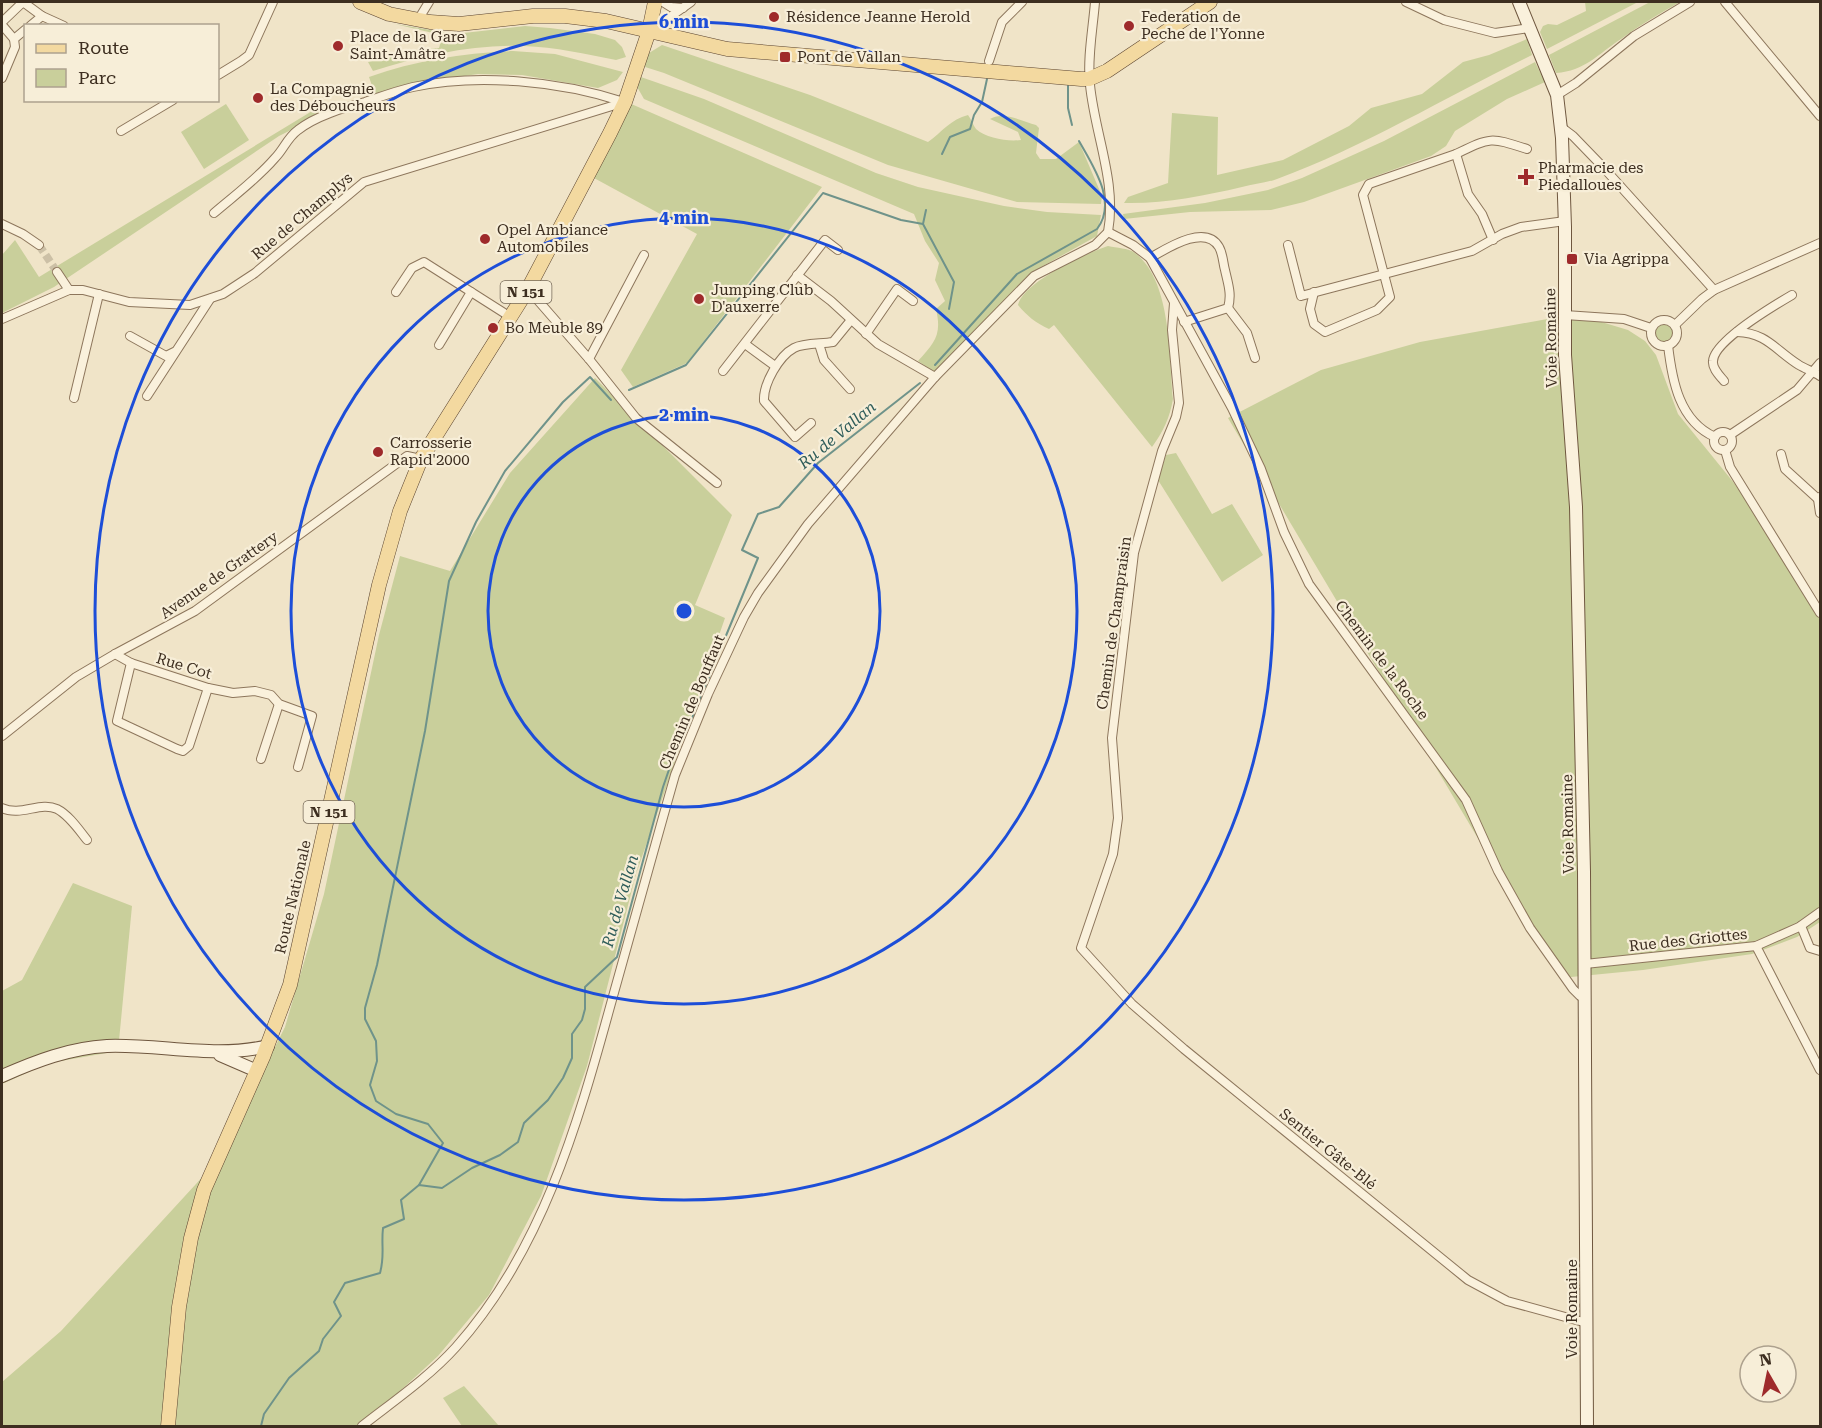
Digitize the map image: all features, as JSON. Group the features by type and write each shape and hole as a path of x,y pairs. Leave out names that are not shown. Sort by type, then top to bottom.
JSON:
{"main road":[{"name":"N 151","path":"421,459 512,318 623,106 649,32 655,2"},
{"path":"367,3 418,20 459,24 533,16 565,16 606,21 727,48 1040,76 1089,78 1107,71 1210,2"},
{"name":"Voie Romaine","path":"1519,2 1557,95 1561,127 1565,221 1566,380 1574,463 1577,536 1586,964 1587,1426"},
{"path":"641,51 669,36"},
{"name":"Route Nationale","path":"257,1071 280,1014 297,958 388,550 400,511 421,459"},
{"path":"2,1076 44,1059 90,1048 128,1046 211,1052 247,1051 268,1046"},
{"path":"211,1052 257,1071"},
{"name":"N 151","path":"168,1426 179,1306 191,1238 207,1182 257,1071"}],"street":[{"path":"2,78 15,47 14,39 2,23 23,2 42,16 60,24"},
{"path":"219,74 249,55 273,2"},
{"path":"418,20 429,2"},
{"path":"663,2 671,7 683,8"},
{"path":"649,32 691,2"},
{"path":"989,61 1002,22 1022,2"},
{"path":"1095,2 1089,78 1109,177 1108,232"},
{"path":"1406,2 1444,20 1495,33 1530,28"},
{"path":"1557,95 1576,83 1634,36 1690,2"},
{"path":"1725,2 1821,116"},
{"path":"32,24 42,16"},
{"path":"14,39 24,31"},
{"path":"214,213 257,177 278,156 284,143 305,125 346,107 413,87 472,80 530,82 602,95 623,106"},
{"path":"121,131 170,102"},
{"name":"Rue de Champlys","path":"69,290 83,290 129,302 190,305 223,294 255,273 364,182 623,106"},
{"path":"1561,127 1603,167 1714,290"},
{"path":"1314,292 1310,309 1314,324 1325,332 1377,310 1390,297 1363,195 1369,184 1456,154 1482,141 1498,140 1527,149"},
{"path":"1456,154 1468,194 1482,214 1493,240"},
{"path":"1288,245 1301,296 1472,250 1521,227 1565,221"},
{"path":"2,224 39,245"},
{"name":"Chemin de la Roche","path":"1108,232 1133,245 1150,258 1235,415 1261,469 1284,532 1309,584 1466,800 1498,871 1530,928 1573,989 1580,996 1586,997"},
{"name":"Chemin de Bouffaut","path":"362,1426 432,1371 457,1346 498,1291 555,1184 581,1110 675,774 724,659 758,593 808,524 929,374 1034,276 1095,244 1108,232"},
{"path":"1150,258 1183,240 1202,237 1215,242 1221,254 1230,293 1228,308 1247,333 1255,358"},
{"path":"723,371 825,240 838,250"},
{"path":"1675,325 1714,290 1821,243"},
{"path":"589,359 644,255"},
{"path":"396,292 412,268 424,262 512,318"},
{"path":"2,319 69,290 57,272"},
{"path":"797,275 831,301 878,344 929,374"},
{"path":"528,289 589,359 636,418 717,483"},
{"path":"866,334 897,289 913,301"},
{"path":"439,345 471,292"},
{"path":"74,398 99,294"},
{"path":"1724,381 1714,367 1713,357 1737,332 1792,295"},
{"path":"147,396 211,298"},
{"name":"Chemin de Champraisin","path":"1081,948 1113,854 1118,818 1112,738 1134,553 1162,451 1176,417 1179,403 1172,330 1174,303"},
{"path":"1184,322 1228,308"},
{"path":"1565,315 1624,319 1651,328"},
{"path":"1664,319 1675,325 1677,337 1668,345 1656,344 1651,337 1651,328 1656,322 1664,319"},
{"path":"811,423 795,437 764,401 764,394 775,366 794,348 832,342 850,320"},
{"path":"1737,332 1763,337 1800,366 1817,374"},
{"path":"130,336 166,356 176,351"},
{"path":"745,344 775,366"},
{"path":"819,344 824,360 850,389"},
{"path":"1668,345 1671,371 1682,404 1690,416 1715,437 1715,445 1725,450"},
{"path":"1730,435 1797,390 1817,374 1821,363"},
{"path":"1715,437 1722,432 1730,435"},
{"path":"1725,450 1732,443 1730,435"},
{"path":"1725,450 1730,466 1821,613"},
{"path":"1781,454 1785,469 1820,498 1818,508 1821,513"},
{"name":"Avenue de Grattery","path":"2,736 76,677 195,612 407,456 421,459"},
{"name":"Rue Cot","path":"115,654 131,663 208,688 233,693 255,691 271,694 279,704 312,716 298,767"},
{"path":"131,663 117,721 183,751 189,746 208,688"},
{"path":"261,759 279,704"},
{"path":"2,808 10,812 39,807 56,808 87,840"},
{"name":"Rue des Griottes","path":"1586,964 1756,946 1801,926 1821,912"},
{"path":"1801,926 1810,948 1821,951"},
{"path":"1756,946 1821,1070"},
{"name":"Sentier Gâte-Blé","path":"1081,948 1132,1004 1184,1049 1468,1280 1507,1300 1587,1323"}],"green space":[{"path":"1585,2 1638,2 1547,49 1540,32 1543,26 1557,25 1586,11"},
{"path":"1650,2 1680,2 1643,24 1591,61 1575,69 1556,73 1549,55"},
{"path":"395,24 455,34 525,26 595,34 615,40 622,47 626,57 616,60 570,51 524,46 486,47 447,52 373,71 368,62 418,50 439,48 441,41 437,34"},
{"path":"1527,39 1532,55 1310,166 1273,180 1213,193 1169,201 1124,203 1128,197 1168,183 1172,113 1218,117 1217,175 1283,160 1349,126 1371,108 1422,94 1463,62 1489,55"},
{"path":"662,45 810,95 928,142 952,123 968,115 980,132 1004,140 1021,140 1018,132 990,119 1006,116 1036,125 1039,128 1036,153 1040,159 1056,159 1079,142 1102,196 1101,204 1017,202 888,165 642,66 649,53"},
{"path":"513,51 555,54 623,72 617,80 598,88 522,75 478,74 409,84 375,94 369,77 440,58"},
{"path":"1535,62 1545,82 1507,99 1455,131 1446,146 1431,156 1304,202 1271,210 1190,212 1124,219 1123,214 1205,203 1268,190 1302,178 1384,141"},
{"path":"638,76 704,99 876,173 918,187 1004,206 1047,212 1101,215 1097,236 1032,272 934,372 918,361 936,338 938,318 936,309 945,301 935,280 939,263 925,241 914,214 644,99 636,85"},
{"path":"327,102 335,108 279,136 54,287 2,313 2,255 15,240 39,277"},
{"name":"Jumping Club D'auxerre","path":"629,103 822,187 687,363 633,387 621,370 697,234 594,178"},
{"path":"226,104 249,140 204,169 181,132"},
{"path":"1108,246 1135,253 1147,266 1156,282 1162,301 1169,342 1173,399 1166,424 1152,447 1054,325 1049,329 1044,327 1018,305 1022,296 1043,278"},
{"path":"1575,314 1628,330 1645,341 1656,355 1678,414 1734,483 1820,606 1820,922 1797,937 1752,954 1643,970 1561,978 1228,418 1321,370 1420,342"},
{"path":"1664,322 1671,325 1674,332 1671,339 1664,342 1657,339 1654,332 1657,325"},
{"path":"595,378 732,515 695,605 725,618 636,874 587,1066 541,1196 489,1295 438,1356 362,1426 2,1426 2,1382 61,1331 218,1160 285,1027 324,894 379,635 400,556 450,571 510,473"},
{"path":"1176,453 1212,514 1232,504 1263,555 1222,582 1158,480 1166,455"},
{"path":"73,883 132,906 118,1051 49,1063 2,1084 2,991 22,980"},
{"path":"464,1386 499,1426 462,1426 443,1398"}],"waterway":[{"path":"942,154 950,137 970,129 974,115 982,102 987,79"},
{"name":"Ru de Vallan","path":"1068,86 1068,108 1072,125"},
{"name":"Ru de Vallan","path":"935,365 1017,274 1097,229 1103,218 1104,196 1101,184 1079,141"},
{"path":"629,390 686,365 823,193 901,220 923,224"},
{"path":"926,210 923,224 954,282 949,309"},
{"path":"419,1185 443,1143 428,1124 396,1114 376,1101 370,1085 377,1061 376,1041 365,1019 365,1008 377,965 425,731 449,581 476,522 505,471 563,402 590,377 611,400"},
{"name":"Ru de Vallan","path":"261,1426 264,1414 289,1378 319,1351 323,1339 341,1316 334,1302 345,1283 380,1273 383,1228 404,1219 401,1200 419,1185 442,1188 472,1168 500,1155 518,1142 524,1123 548,1100 563,1078 572,1058 572,1034 582,1020 585,1009 585,987 617,957 673,758 690,723 758,558 742,550 758,514 779,507 818,463 920,383"}],"tunnel":[{"path":"39,245 57,272"}],"place":[{"name":"Résidence Jeanne Herold","path":"774,17"},
{"name":"Federation de Peche de l'Yonne","path":"1129,26"},
{"name":"Place de la Gare Saint-Amâtre","path":"338,46"},
{"name":"Pont de Vallan","path":"785,57"},
{"name":"La Compagnie des Déboucheurs","path":"258,98"},
{"name":"Pharmacie des Piedalloues","path":"1526,177"},
{"name":"Opel Ambiance Automobiles","path":"485,239"},
{"name":"Via Agrippa","path":"1572,259"},
{"name":"Jumping Club D'auxerre","path":"699,299"},
{"name":"Bo Meuble 89","path":"493,328"},
{"name":"Carrosserie Rapid'2000","path":"378,452"}]}
